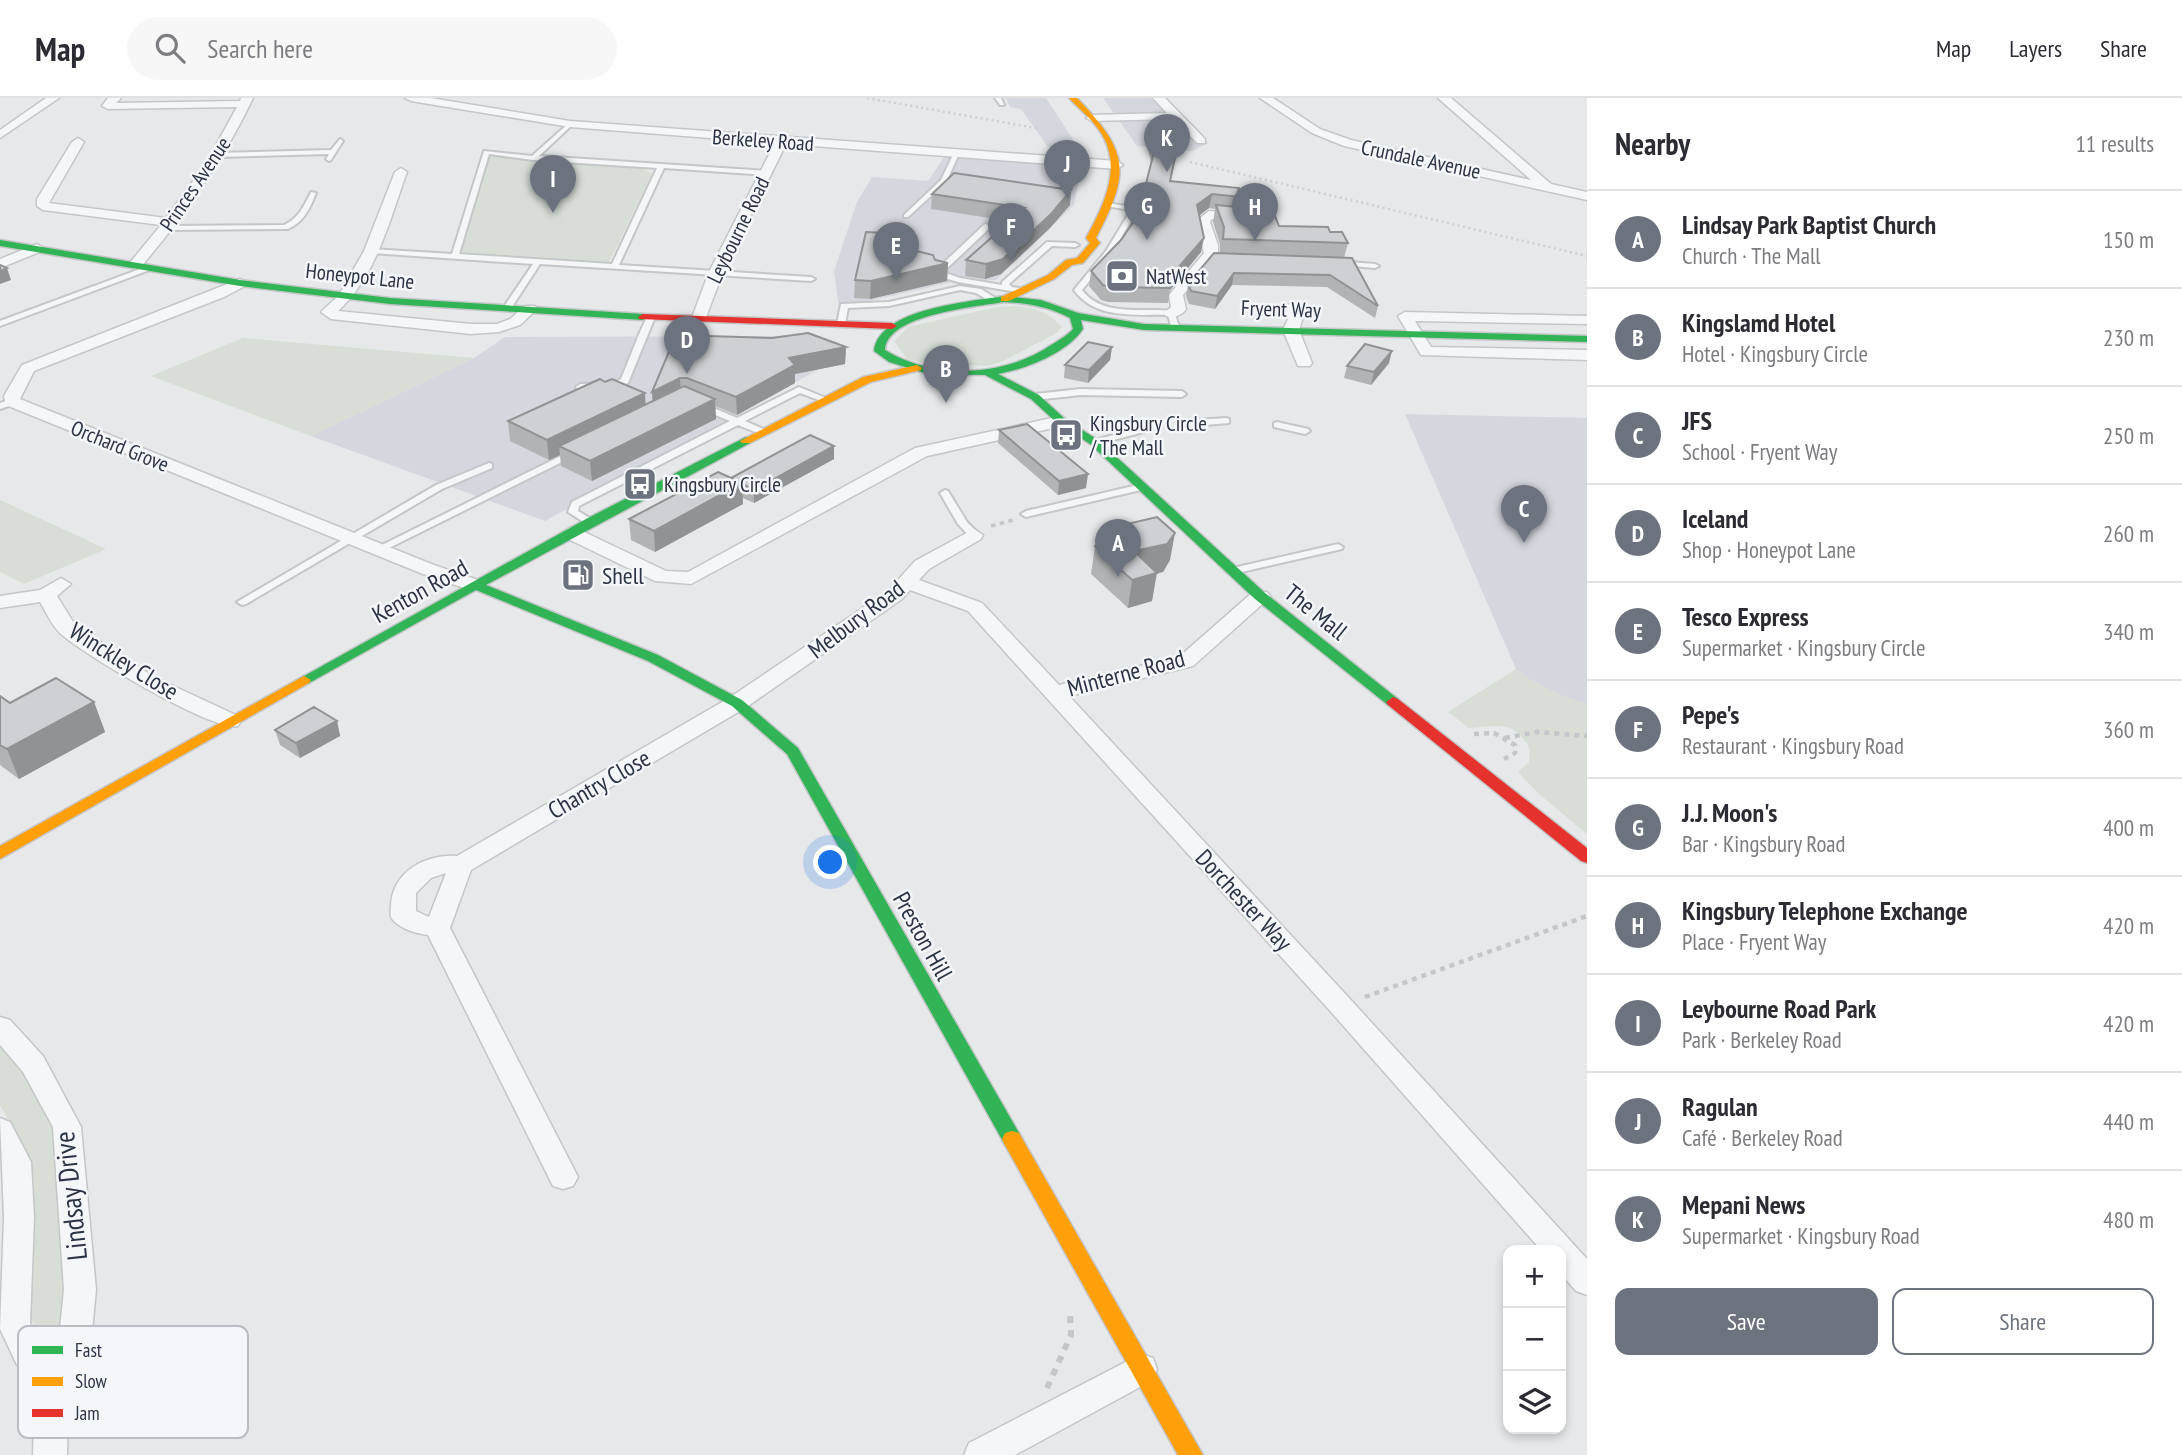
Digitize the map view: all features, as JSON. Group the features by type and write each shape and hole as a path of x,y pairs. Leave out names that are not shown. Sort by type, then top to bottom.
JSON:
{"main road":[{"path":"1073,98 1110,140 1117,165 1107,205 1091,237"},
{"path":"1069,262 1063,258 1082,239 1091,237"},
{"path":"1008,294 1058,306 1074,316 1077,329 1074,335 1024,364 989,373 917,368 885,358 880,351 879,341 883,333 892,326 1008,294 1051,277 1069,262 1080,261 1096,243 1091,237"},
{"name":"Honeypot Lane","path":"0,243 240,283 345,297 698,320 892,326"},
{"path":"1051,277 1058,306"},
{"name":"Fryent Way","path":"1074,316 1098,321 1134,323 1144,327"},
{"name":"Fryent Way","path":"1074,335 1135,332 1173,320 1291,330 1587,339"},
{"name":"Honeypot Lane","path":"720,321 879,341"},
{"name":"Kenton Road","path":"867,379 885,358"},
{"path":"1024,364 1031,394"},
{"name":"Kenton Road","path":"0,853 590,522 867,379 917,368"},
{"name":"The Mall","path":"989,373 1031,394 1061,421 1094,442 1260,596 1587,857"},
{"name":"Preston Hill","path":"477,586 653,658 737,704 793,751 1191,1455"}],"street":[{"path":"2,133 53,98"},
{"path":"115,98 108,102 108,106 246,101"},
{"name":"Berkeley Road","path":"411,98 570,124 781,142 1117,165"},
{"path":"1159,98 1201,141"},
{"name":"Crundale Avenue","path":"1266,98 1316,131 1349,143 1587,196"},
{"path":"1444,98 1548,188"},
{"name":"Princes Avenue","path":"143,267 217,155 246,101"},
{"path":"1092,118 1175,116"},
{"path":"78,142 44,199 43,206 170,225"},
{"name":"Leybourne Road","path":"698,320 716,272 781,142"},
{"path":"401,172 371,251 345,297 328,312 331,315 471,329 499,328 515,322 530,309"},
{"path":"1173,320 1179,309 1176,295 1210,260 1211,245 1203,221 1209,215 1250,219"},
{"path":"0,264 37,248"},
{"name":"Orchard Grove","path":"240,283 219,294 28,368 6,404 477,586"},
{"path":"1290,308 1296,317 1291,330 1304,363"},
{"path":"1587,320 1405,316 1426,352 1587,355"},
{"path":"570,534 662,578 691,578 921,452 1061,421"},
{"name":"Melbury Road","path":"737,704 895,595 922,565 971,533"},
{"name":"Dorchester Way","path":"907,582 975,607 1342,1006 1555,1245"},
{"name":"Winckley Close","path":"0,602 53,590 67,629 147,681 230,722"},
{"name":"Minterne Road","path":"1054,693 1186,662 1260,596"},
{"name":"Chantry Close","path":"437,929 418,924 403,915 404,891 429,866 442,863 461,865 737,704"},
{"path":"461,865 437,929 563,1177"},
{"name":"Lindsay Drive","path":"0,1027 33,1064 67,1127 80,1290 76,1326"},
{"name":"Lindsay Drive","path":"0,1130 16,1162 19,1217 7,1328"},
{"name":"Dorchester Way","path":"1566,1258 1587,1281"},
{"path":"981,1455 1141,1369"}],"lane":[{"path":"533,158 570,124"},
{"path":"217,155 330,156 340,141"},
{"path":"455,255 486,152 533,158 766,173"},
{"path":"906,216 944,181 956,154"},
{"path":"615,267 661,167"},
{"path":"170,225 285,227 295,222 306,210 313,193"},
{"path":"1107,205 1135,208 1109,252 1078,290 1086,303 1093,307 1173,320"},
{"path":"988,226 938,272 1008,294"},
{"path":"1008,294 1005,284 1050,244 1075,246"},
{"path":"371,251 811,279"},
{"path":"507,308 538,261"},
{"path":"1333,263 1375,265"},
{"path":"0,324 143,267"},
{"path":"841,324 844,306 889,304 960,288 1008,294"},
{"path":"580,387 614,386 625,381 643,331 651,317"},
{"path":"590,522 573,512 575,504 799,390 827,400"},
{"path":"1031,394 1182,394"},
{"path":"695,404 763,432"},
{"path":"1181,424 1226,421"},
{"path":"1277,425 1304,431"},
{"path":"1094,442 1142,430"},
{"path":"379,549 584,448"},
{"path":"242,602 439,487 489,466"},
{"path":"1026,514 1142,487"},
{"path":"945,494 971,533"},
{"path":"1233,571 1338,547"}],"path":[{"path":"971,533 1026,514"},
{"path":"1504,738 1537,733 1587,736"},
{"path":"1342,1006 1587,916"},
{"path":"1041,1400 1070,1335 1070,1308"}],"shaded area":[{"path":"1006,98 1046,98 1078,147 1048,147 1021,109 1010,107"},
{"path":"1103,98 1158,98 1208,143 1192,151 1137,146"},
{"path":"489,154 641,168 652,174 609,262 461,252"},
{"path":"945,156 1081,167 1074,205 996,280 952,282 839,308 834,271 857,202 872,177 928,181"},
{"path":"1012,306 1040,311 1052,317 1062,327 1055,334 988,366 907,359 894,341 908,327"},
{"path":"786,336 823,367 545,521 311,436 474,358 505,337"},
{"path":"243,338 474,358 311,436 151,376"},
{"path":"1405,414 1587,418 1587,704 1563,697 1527,678 1516,669"},
{"path":"0,500 106,549 24,584 0,572"},
{"path":"1516,669 1550,690 1587,704 1587,834 1539,794 1518,772 1529,762 1530,750 1519,733 1497,726 1469,728 1448,712"},
{"path":"0,1041 23,1066 55,1128 70,1289 66,1326 36,1326 30,1318 29,1156 0,1105"}],"building":[{"path":"1150,137 1171,138 1176,153 1170,181 1239,188 1238,191 1251,192 1250,198 1212,194 1197,205 1204,238 1169,278 1170,288 1103,285 1091,271 1121,240 1138,215 1154,152"},
{"path":"954,173 1071,190 1052,213 1003,259 986,264 966,260 1025,208 932,194"},
{"path":"1216,205 1247,208 1245,216 1275,216 1279,226 1328,227 1330,232 1342,232 1348,243 1223,239 1224,227"},
{"path":"866,232 905,234 904,248 933,255 935,260 948,263 871,281 855,280"},
{"path":"1214,253 1352,258 1378,306 1330,275 1234,273 1217,296 1191,291 1188,284"},
{"path":"808,333 846,347 789,358 795,365 736,397 687,378 680,378 652,392 676,335 772,338"},
{"path":"1088,342 1112,347 1089,370 1065,365"},
{"path":"1365,344 1392,351 1374,372 1347,366"},
{"path":"600,379 605,382 612,379 645,393 547,440 508,421"},
{"path":"684,386 715,399 590,461 559,446"},
{"path":"1027,424 1088,474 1059,481 999,430"},
{"path":"810,435 834,446 754,490 731,478"},
{"path":"718,472 742,483 654,531 629,519"},
{"path":"1157,517 1175,533 1167,544 1134,551 1157,573 1132,580 1095,546 1107,536 1101,530"},
{"path":"56,678 94,702 7,749 0,745 0,696 10,703"},
{"path":"314,707 337,721 296,743 275,730"}],"railway":[{"path":"867,98 1041,129"},
{"path":"1190,162 1587,256"}],"traffic: fast":[{"path":"0,243 240,283 390,301 643,317"},
{"path":"1004,299 1023,300 1058,308 1075,316 1078,329 1074,335 1036,359 1022,365 988,372 948,373 928,370 893,360 879,351 881,340 901,323 937,311 1004,299"},
{"path":"1075,316 1144,327 1587,339"},
{"path":"989,373 1035,397 1061,421 1094,442 1260,596 1393,702"},
{"path":"304,680 590,522 746,441"},
{"path":"477,586 653,658 737,703 793,751 1012,1139"}],"traffic: slow":[{"path":"1005,299 1051,277 1069,262 1080,261 1095,243 1091,238 1114,184 1115,157 1103,130 1073,98"},
{"path":"746,441 867,379 917,368"},
{"path":"0,853 304,680"},
{"path":"1012,1139 1191,1455"}],"traffic: jam":[{"path":"643,317 892,326"},
{"path":"1393,702 1587,857"}],"place":[{"name":"Mepani News","path":"1167,172"},
{"name":"Ragulan","path":"1067,198"},
{"name":"Leybourne Road Park","path":"553,213"},
{"name":"J.J. Moon's","path":"1147,240"},
{"name":"Kingsbury Telephone Exchange","path":"1255,241"},
{"name":"Pepe's","path":"1011,261"},
{"name":"NatWest","path":"1122,276"},
{"name":"Tesco Express","path":"896,280"},
{"name":"Iceland","path":"687,374"},
{"name":"Kingslamd Hotel","path":"946,403"},
{"name":"Kingsbury Circle / The Mall","path":"1066,435"},
{"name":"Kingsbury Circle","path":"640,484"},
{"name":"JFS","path":"1524,543"},
{"name":"Shell","path":"578,575"},
{"name":"Lindsay Park Baptist Church","path":"1118,577"}]}
